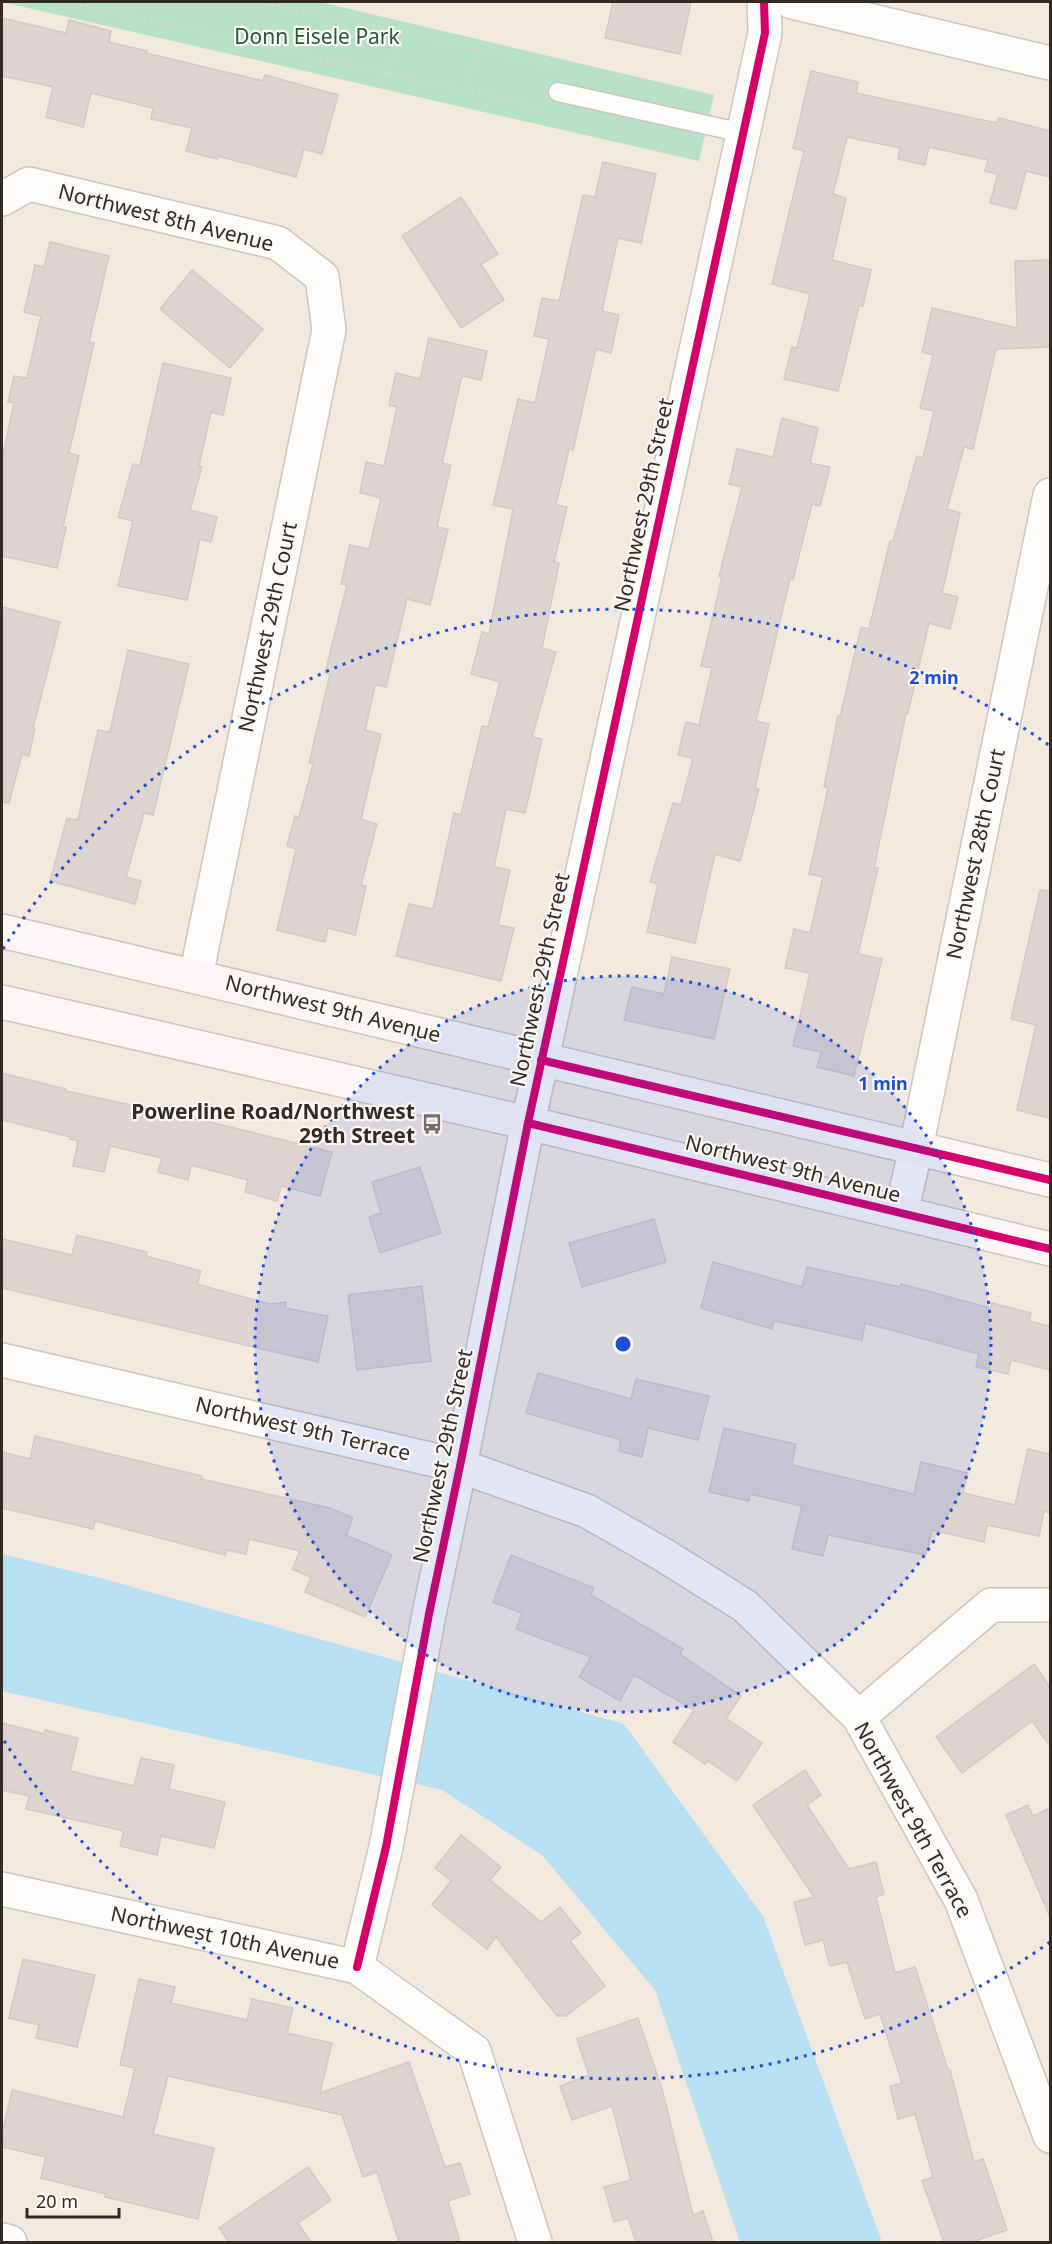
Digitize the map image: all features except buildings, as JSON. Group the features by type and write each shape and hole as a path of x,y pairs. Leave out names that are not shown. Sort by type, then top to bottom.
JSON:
{"main road":[{"name":"Northwest 9th Avenue","path":"2,931 1050,1180"},
{"name":"Northwest 9th Avenue","path":"2,1002 528,1123 1050,1249"}],"street":[{"name":"Northwest 29th Street","path":"357,1967 386,1847 429,1614 541,1060 765,33 764,2"},
{"path":"792,2 1050,63"},
{"name":"Northwest 8th Avenue","path":"2,198 29,184 278,243 322,277"},
{"name":"Northwest 29th Court","path":"196,976 329,330 322,277"},
{"name":"Northwest 28th Court","path":"901,1213 1050,495"},
{"name":"Northwest 9th Terrace","path":"2,1360 460,1466 587,1511 745,1606 859,1717 961,1900 1050,2136"},
{"path":"859,1717 991,1605 1050,1605"},
{"name":"Northwest 10th Avenue","path":"2,1889 357,1967 474,2051 535,2242"},
{"path":"2,2240 10,2242"}],"lane":[{"path":"558,92 743,133"}],"path":[{"path":"76,2 76,4 553,111 563,68 261,2"},
{"path":"389,74 398,32"},
{"path":"466,91 476,49"}],"green space":[{"name":"Donn Eisele Park","path":"2,2 320,2 714,95 699,161"}],"water":[{"path":"2,1554 104,1579 624,1724 763,1916 882,2242 740,2242 655,1990 542,1855 442,1790 2,1691"}],"cycle path":[{"path":"357,1967 386,1847 429,1614 528,1123 765,33 764,2"},
{"path":"541,1060 1050,1180"},
{"path":"528,1123 1050,1249"}],"place":[{"name":"Powerline Road/Northwest 29th Street","path":"432,1124"}]}
